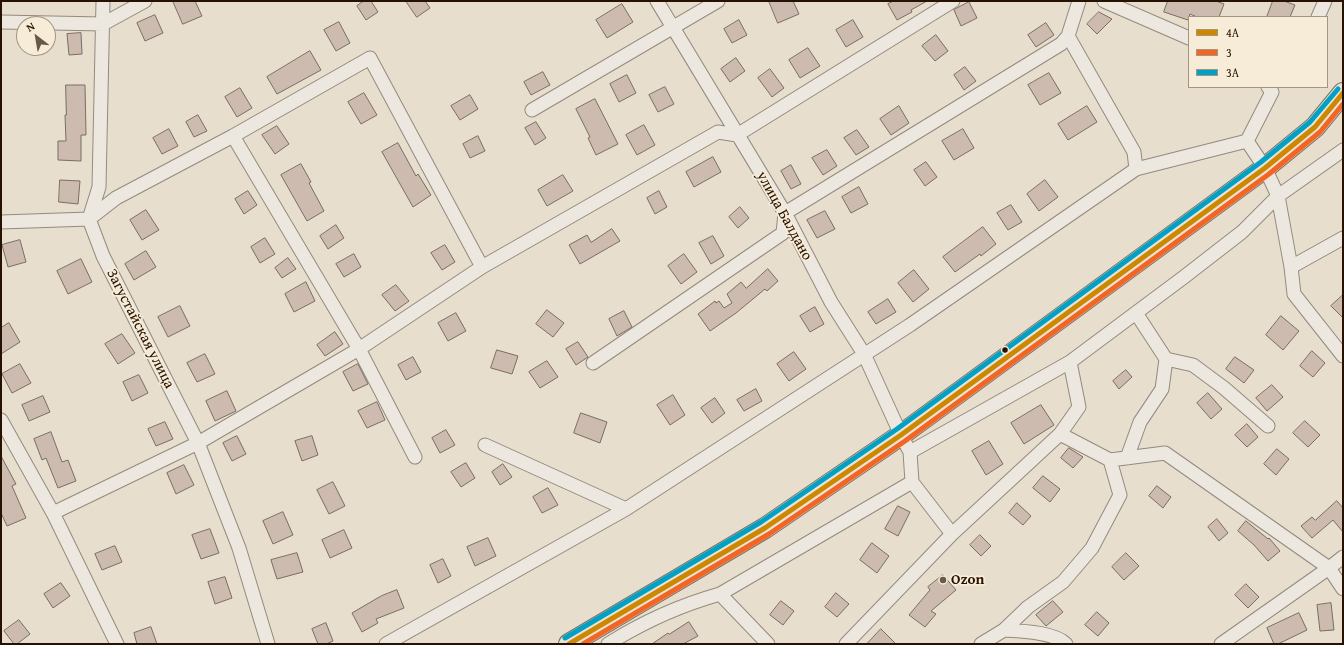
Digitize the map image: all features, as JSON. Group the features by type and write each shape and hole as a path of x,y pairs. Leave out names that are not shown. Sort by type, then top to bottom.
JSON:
{"main road":[{"path":"569,644 905,443 1265,168 1315,127 1343,93"}],"street":[{"path":"89,220 99,187 103,24 102,1"},
{"path":"1,22 103,24 145,1"},
{"name":"улица Балдано","path":"657,1 785,213 831,302 864,354 905,443"},
{"path":"532,110 718,1"},
{"path":"53,513 198,442 359,349 482,266 718,132 737,135 953,1"},
{"path":"593,363 783,233 785,213 1060,44 1068,36 1079,1"},
{"path":"1104,1 1188,38"},
{"path":"1318,16 1325,1"},
{"path":"1068,36 1134,152 1136,169"},
{"path":"1,222 89,220 116,198 233,136 370,58 482,266"},
{"path":"386,644 626,508 910,325 1136,169 1247,141 1273,89"},
{"path":"233,136 359,349 415,457"},
{"path":"1247,141 1265,168 1278,196 1291,267 1294,294 1343,356"},
{"path":"952,534 912,482 905,443 1070,362 1242,232 1278,196 1343,150"},
{"name":"Загустайская улица","path":"89,220 103,256 198,442 239,548 268,644"},
{"path":"1291,267 1343,238"},
{"path":"1127,458 1140,422 1162,389 1166,359 1136,313"},
{"path":"1166,359 1193,365 1224,388 1268,426"},
{"path":"846,644 952,534 1060,434 1080,406 1070,362"},
{"path":"1,420 53,513 117,644"},
{"path":"1060,434 1110,460 1165,453 1329,568 1343,589"},
{"path":"485,445 626,508"},
{"path":"981,644 1004,630 1028,607 1063,582 1092,548 1120,494 1110,460"},
{"path":"608,644 630,630 691,602 720,594 912,482"},
{"path":"1221,644 1343,557"},
{"path":"720,594 768,644"},
{"path":"1004,630 1033,633 1061,639 1066,644"}],"building":[{"path":"173,1 195,1 202,16 183,24"},
{"path":"364,1 371,1 378,12 366,20 357,6"},
{"path":"406,1 425,1 430,8 417,17"},
{"path":"769,1 793,1 799,14 778,23"},
{"path":"894,1 927,1 911,10 912,12 897,20 888,4"},
{"path":"1168,1 1216,1 1224,4 1219,16 1195,16 1190,14 1188,16 1188,20 1164,12"},
{"path":"1273,1 1284,1 1295,5 1290,16 1267,16"},
{"path":"969,2 977,18 961,26 954,10"},
{"path":"622,4 633,22 607,38 596,20"},
{"path":"1099,12 1112,19 1097,34 1087,24"},
{"path":"155,15 163,33 145,41 137,23"},
{"path":"739,20 747,35 732,43 724,29"},
{"path":"853,20 863,37 846,47 836,30"},
{"path":"339,22 350,43 336,51 324,30"},
{"path":"1046,23 1054,35 1036,47 1028,35"},
{"path":"81,33 82,54 69,55 67,34"},
{"path":"936,35 948,51 935,61 922,46"},
{"path":"808,48 820,66 800,78 789,60"},
{"path":"310,51 321,70 277,94 267,77"},
{"path":"736,58 745,71 730,82 721,69"},
{"path":"965,67 976,81 964,90 954,75"},
{"path":"770,69 784,88 772,97 758,78"},
{"path":"543,72 550,85 531,95 524,82"},
{"path":"1049,73 1061,93 1040,105 1028,85"},
{"path":"627,75 636,93 619,102 610,84"},
{"path":"66,85 85,85 86,135 81,135 81,161 58,160 58,141 66,141"},
{"path":"665,87 674,104 658,112 649,95"},
{"path":"240,88 252,108 237,117 225,97"},
{"path":"364,93 377,115 361,124 348,102"},
{"path":"470,95 478,109 460,120 451,106"},
{"path":"595,99 618,144 596,155 588,138 590,137 576,109"},
{"path":"899,106 909,123 891,135 880,119"},
{"path":"1087,106 1097,122 1068,140 1058,124"},
{"path":"198,115 207,131 194,137 186,122"},
{"path":"536,122 546,138 535,145 525,128"},
{"path":"644,125 655,145 637,155 626,135"},
{"path":"277,126 289,144 275,154 262,135"},
{"path":"169,129 178,146 162,154 153,138"},
{"path":"963,129 974,148 954,160 942,141"},
{"path":"857,130 869,147 856,155 844,138"},
{"path":"478,136 485,151 470,158 463,144"},
{"path":"398,143 416,176 418,174 431,195 413,207 382,152"},
{"path":"827,150 837,166 823,175 812,158"},
{"path":"713,157 721,172 694,187 686,172"},
{"path":"926,162 937,177 925,186 914,170"},
{"path":"301,164 324,211 307,221 281,175"},
{"path":"791,165 801,184 791,189 781,171"},
{"path":"563,175 573,191 547,206 538,190"},
{"path":"60,180 80,181 78,204 59,202"},
{"path":"1045,180 1058,197 1039,211 1027,194"},
{"path":"859,187 868,204 851,213 842,197"},
{"path":"248,191 257,205 244,214 235,199"},
{"path":"659,191 667,207 655,214 647,198"},
{"path":"1011,205 1022,222 1008,230 997,213"},
{"path":"740,207 749,218 738,228 729,217"},
{"path":"146,210 159,230 142,240 130,220"},
{"path":"825,211 835,229 817,238 807,220"},
{"path":"336,225 344,238 328,249 320,236"},
{"path":"983,227 996,244 981,256 980,254 955,272 943,257"},
{"path":"612,229 620,241 580,264 569,245 587,235 591,242"},
{"path":"713,236 724,256 711,264 699,243"},
{"path":"265,238 275,254 260,263 251,247"},
{"path":"20,240 26,262 8,267 2,245"},
{"path":"445,245 455,262 442,270 431,253"},
{"path":"146,251 156,267 134,280 125,264"},
{"path":"354,254 361,267 344,277 336,264"},
{"path":"684,254 697,272 681,284 668,266"},
{"path":"288,258 296,269 282,278 275,268"},
{"path":"81,259 92,282 68,294 57,271"},
{"path":"768,269 778,281 767,291 765,289 736,313 710,331 698,314 715,301 716,303 719,301 724,308 732,303 727,294 741,282 746,288"},
{"path":"914,270 929,289 913,302 898,283"},
{"path":"306,282 315,301 294,312 285,294"},
{"path":"396,285 409,301 395,311 382,295"},
{"path":"1343,295 1343,318 1331,306"},
{"path":"888,299 896,312 876,324 868,312"},
{"path":"180,306 190,326 168,337 158,317"},
{"path":"815,307 824,324 810,332 800,316"},
{"path":"547,310 564,323 553,337 536,324"},
{"path":"624,311 632,327 617,336 609,319"},
{"path":"456,313 466,331 448,341 438,323"},
{"path":"1281,316 1299,331 1283,350 1266,335"},
{"path":"9,323 20,342 1,354 1,328"},
{"path":"335,332 343,344 325,356 317,345"},
{"path":"122,334 135,353 118,364 105,344"},
{"path":"578,342 588,357 576,365 566,349"},
{"path":"497,350 518,356 512,374 491,368"},
{"path":"1312,351 1325,363 1313,377 1300,366"},
{"path":"794,352 806,369 789,381 777,364"},
{"path":"205,354 215,374 197,382 187,363"},
{"path":"413,357 421,372 406,380 398,365"},
{"path":"1235,357 1254,370 1244,383 1226,369"},
{"path":"547,361 558,377 540,388 529,372"},
{"path":"20,364 31,383 12,393 2,374"},
{"path":"358,364 368,384 353,391 343,372"},
{"path":"1126,370 1132,377 1119,389 1113,381"},
{"path":"139,375 148,393 132,401 123,382"},
{"path":"1272,385 1283,397 1267,411 1256,398"},
{"path":"756,389 762,401 744,411 737,400"},
{"path":"227,391 236,411 215,421 206,401"},
{"path":"1208,393 1222,409 1211,419 1197,403"},
{"path":"673,395 685,415 670,425 657,405"},
{"path":"43,396 50,412 29,421 22,405"},
{"path":"715,398 725,413 712,423 701,408"},
{"path":"377,402 385,420 367,428 358,411"},
{"path":"1041,405 1054,425 1024,444 1011,423"},
{"path":"581,413 607,422 600,443 574,433"},
{"path":"1305,421 1320,435 1308,447 1293,433"},
{"path":"165,422 173,439 156,446 148,429"},
{"path":"1247,424 1258,437 1247,447 1235,435"},
{"path":"446,430 455,445 440,453 432,438"},
{"path":"51,432 62,462 68,460 76,481 58,488 46,458 42,460 34,439"},
{"path":"237,436 246,454 232,461 223,443"},
{"path":"312,436 318,455 302,461 295,441"},
{"path":"989,441 1003,464 986,475 972,451"},
{"path":"1069,448 1083,457 1073,468 1061,458"},
{"path":"1277,449 1289,459 1276,475 1264,464"},
{"path":"1,456 16,484 12,486 26,518 7,526 1,513"},
{"path":"466,463 475,478 461,487 451,472"},
{"path":"503,464 512,477 500,485 492,472"},
{"path":"184,465 194,485 176,494 167,473"},
{"path":"1043,476 1060,489 1050,502 1033,488"},
{"path":"333,482 345,506 329,514 317,490"},
{"path":"1157,486 1171,497 1163,508 1149,496"},
{"path":"548,488 558,505 542,513 533,497"},
{"path":"1337,501 1343,508 1343,532 1333,520 1312,538 1301,526 1312,517 1315,520"},
{"path":"1017,503 1031,516 1023,525 1009,513"},
{"path":"898,506 910,512 898,536 885,529"},
{"path":"283,512 293,535 273,544 263,521"},
{"path":"1217,519 1228,533 1219,541 1208,527"},
{"path":"1246,521 1268,539 1269,538 1280,551 1268,561 1254,545 1238,531"},
{"path":"210,529 219,553 201,559 192,535"},
{"path":"344,530 352,548 330,558 322,540"},
{"path":"980,535 991,546 981,556 970,545"},
{"path":"488,538 496,556 475,566 467,547"},
{"path":"872,543 889,556 877,573 860,560"},
{"path":"115,546 122,562 102,570 95,554"},
{"path":"297,553 303,572 277,579 271,560"},
{"path":"1126,553 1139,566 1124,580 1112,567"},
{"path":"443,559 451,576 438,583 430,565"},
{"path":"943,575 956,590 931,611 936,614 925,627 909,615 930,590 928,587"},
{"path":"225,577 232,598 215,604 208,582"},
{"path":"61,583 70,596 53,608 44,594"},
{"path":"1246,584 1259,597 1248,608 1235,595"},
{"path":"397,590 404,608 376,619 378,623 362,632 352,613 381,596"},
{"path":"836,593 849,604 837,617 825,607"},
{"path":"781,601 794,611 783,625 770,615"},
{"path":"1053,601 1063,612 1046,626 1036,615"},
{"path":"1331,603 1334,630 1320,631 1317,605"},
{"path":"1097,612 1109,623 1098,636 1085,625"},
{"path":"1299,613 1307,630 1278,644 1274,644 1267,628"},
{"path":"19,620 30,634 17,644 14,644 4,631"},
{"path":"689,622 698,636 683,644 652,644 668,633 669,634"},
{"path":"326,623 333,641 326,644 318,644 312,629"},
{"path":"151,627 157,644 137,644 134,633"},
{"path":"881,629 896,644 867,644"}],"transit line":[{"name":"3А","path":"565,638 761,522 897,429 1261,162 1310,122 1338,89"},
{"name":"4А","path":"569,644 765,528 901,435 1265,168 1315,127 1343,93"},
{"name":"3","path":"583,644 769,534 905,441 1269,174 1320,132 1343,104"}],"place":[{"name":"Ozon","path":"943,580"}]}
